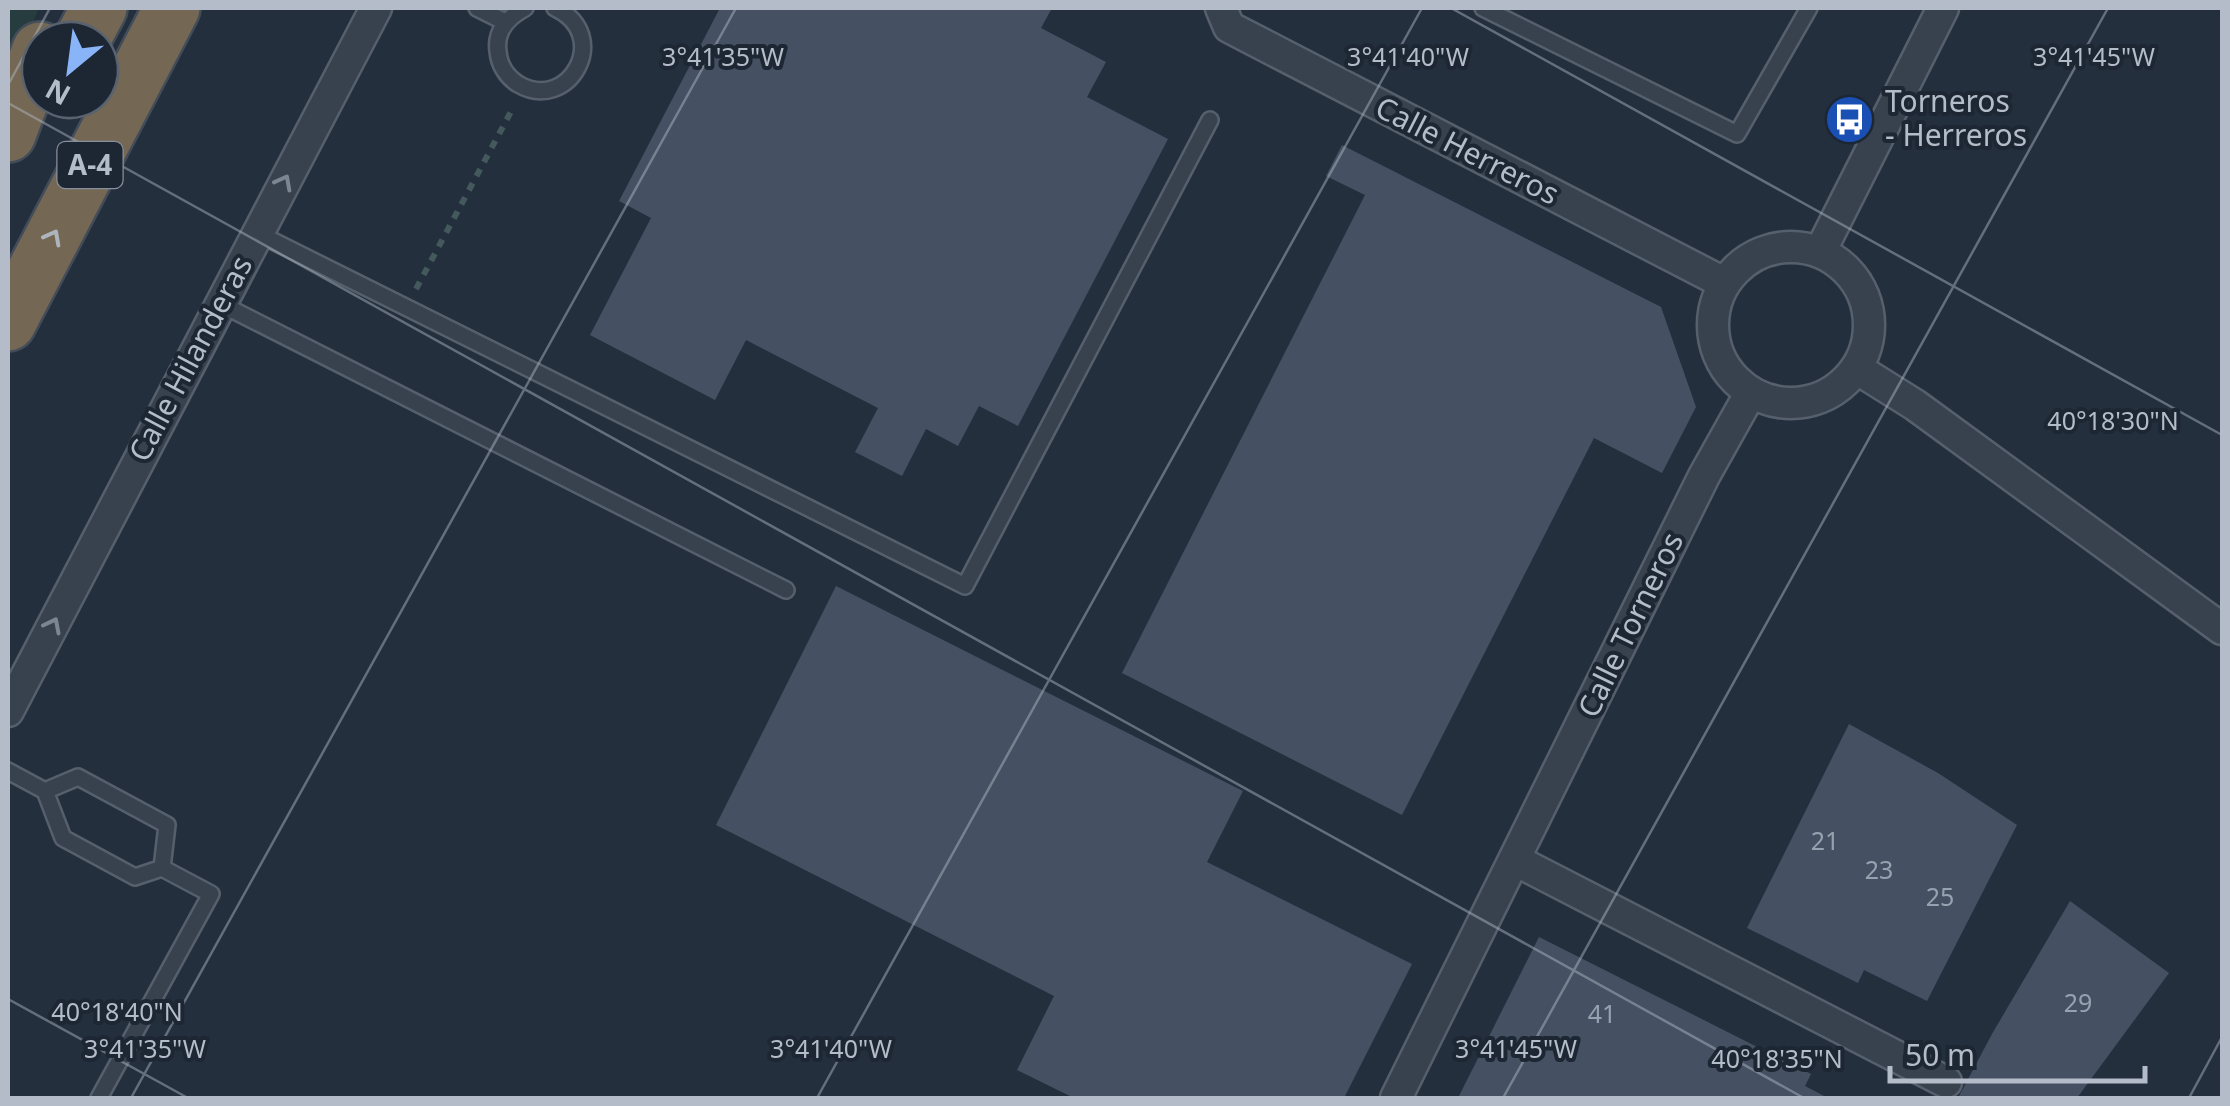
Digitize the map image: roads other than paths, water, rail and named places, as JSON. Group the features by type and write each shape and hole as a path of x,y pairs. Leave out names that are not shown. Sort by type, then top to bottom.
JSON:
{"highway":[{"name":"A-4","path":"8,324 172,8"},
{"path":"8,134 20,102"},
{"name":"A-4","path":"8,178 38,120"}],"street":[{"name":"Calle Hilanderas","path":"8,711 376,8"},
{"name":"Calle Herreros","path":"1221,8 1229,27 1724,283"},
{"path":"1820,252 1942,8"},
{"path":"1799,247 1820,252 1840,264 1856,281 1866,302 1868,336 1856,368 1841,386 1820,398 1797,403 1773,401 1751,392 1732,376 1718,355 1712,331 1714,306 1724,283 1738,266 1756,254 1799,247"},
{"path":"1856,368 1915,405 2222,629"},
{"name":"Calle Torneros","path":"1396,1098 1704,476 1751,392"},
{"path":"1515,860 1946,1082"}],"lane":[{"path":"477,8 506,22"},
{"path":"525,8 506,22 497,46 504,70 524,87 538,90 552,89 576,72 582,59 580,30 558,8"},
{"path":"1483,8 1737,134 1810,8"},
{"path":"258,233 965,586 1210,120"},
{"path":"219,303 786,590"},
{"path":"8,771 46,791 62,838 135,877 162,868 210,894 99,1098"},
{"path":"46,791 78,776 167,824 162,868"}],"place":[{"name":"Torneros - Herreros","path":"1850,119"}]}
